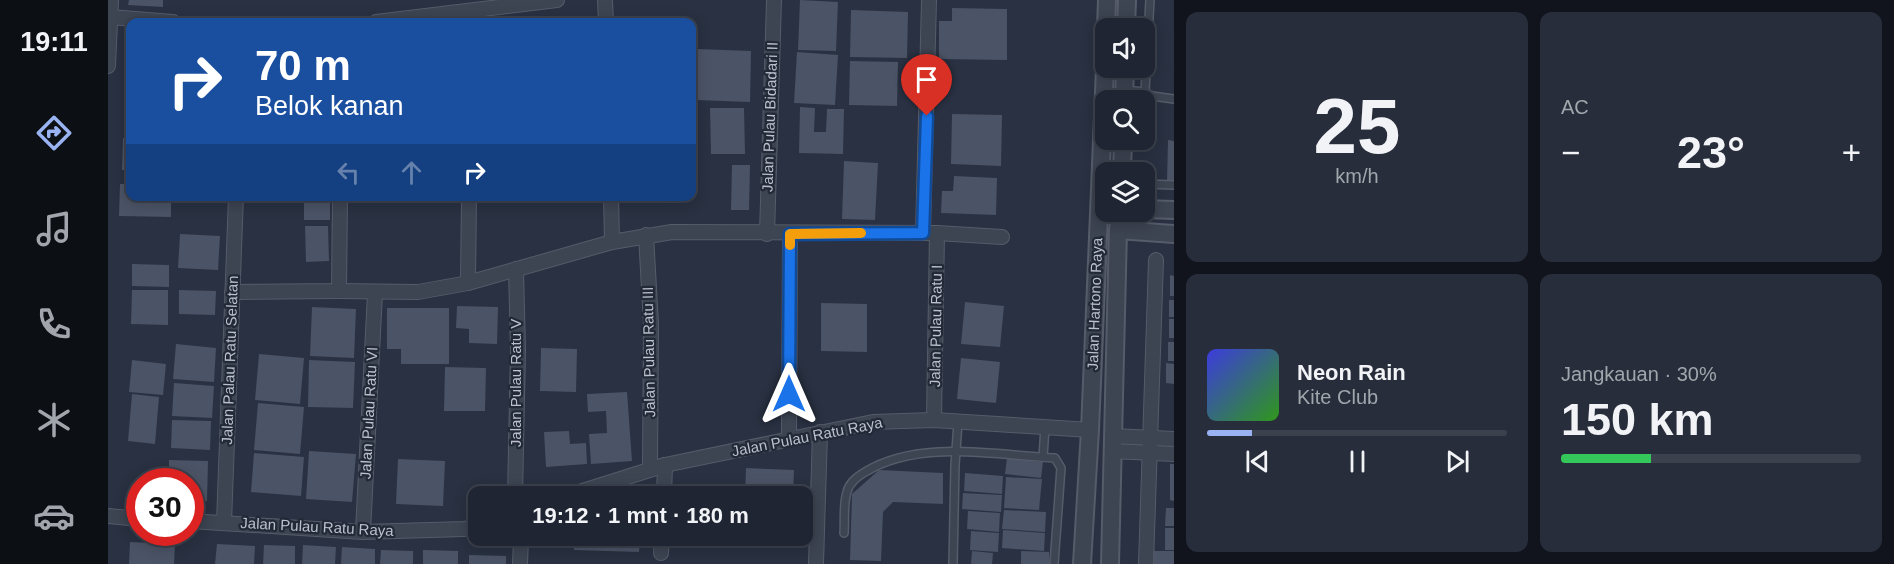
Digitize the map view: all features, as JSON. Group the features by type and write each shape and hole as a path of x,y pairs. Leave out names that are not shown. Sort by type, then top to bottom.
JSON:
{"street":[{"path":"108,66 111,0"},
{"path":"449,18 467,17 557,0"},
{"path":"605,0 606,18"},
{"name":"Jalan Pulau Bidadari II","path":"767,234 774,0"},
{"name":"Jalan Pulau Ratu I","path":"929,0 934,420"},
{"path":"1106,18 1107,0"},
{"path":"1126,18 1127,0"},
{"path":"110,17 126,18"},
{"name":"Jalan Hartono Raya","path":"1082,564 1105,78"},
{"name":"Jalan Palau Ratu Selatan","path":"224,523 236,201"},
{"path":"339,291 340,201"},
{"path":"468,283 469,201"},
{"path":"611,201 612,242"},
{"path":"1155,209 1174,210"},
{"name":"Jalan Hartono Raya","path":"1110,564 1119,222"},
{"name":"Jalan Hartono Raya","path":"1118,230 1174,234"},
{"path":"232,292 418,292 468,283 612,242 672,232 930,233 1002,237"},
{"path":"789,440 790,234"},
{"name":"Jalan Pulau Ratu III","path":"646,236 651,324 650,469"},
{"path":"1146,564 1156,260"},
{"name":"Jalan Pulau Ratu V","path":"515,486 518,350 516,269"},
{"name":"Jalan Pulau Ratu VI","path":"363,532 375,293"},
{"name":"Jalan Pulau Ratu Raya","path":"598,486 665,465 873,422 934,420 1090,430"},
{"path":"816,564 820,432"},
{"path":"1113,444 1150,445 1174,439"},
{"path":"1150,445 1174,454"},
{"path":"664,486 665,465"},
{"path":"108,516 126,518"},
{"name":"Jalan Pulau Ratu Raya","path":"204,522 363,532 468,528"},
{"path":"520,564 521,546"},
{"path":"661,546 661,553"}],"lane":[{"path":"1145,90 1150,0"},
{"path":"1155,96 1174,99"},
{"path":"1155,184 1174,185"},
{"path":"953,564 958,422"},
{"path":"1043,457 1045,427"},
{"path":"844,533 846,492 861,474 883,462 900,456 957,453 1055,458 1061,468 1054,564"}],"building":[{"path":"129,0 163,0 163,7 128,5"},
{"path":"800,0 838,2 836,51 798,50"},
{"path":"952,8 1007,9 1007,60 939,59 939,21 952,21"},
{"path":"851,10 908,12 907,58 850,57"},
{"path":"698,49 751,51 750,102 696,100"},
{"path":"797,52 838,55 835,105 794,103"},
{"path":"850,61 898,62 897,106 849,105"},
{"path":"800,107 815,108 814,132 826,132 827,109 844,109 843,154 799,153"},
{"path":"710,108 744,108 745,154 711,154"},
{"path":"952,114 1002,115 1001,166 951,164"},
{"path":"123,138 126,138 126,170 122,170"},
{"path":"1168,140 1174,141 1174,183 1167,182"},
{"path":"844,161 878,163 875,220 842,219"},
{"path":"732,165 750,165 749,210 731,210"},
{"path":"954,176 997,178 996,215 941,213 942,191 953,191"},
{"path":"120,184 126,184 126,201 171,201 171,217 119,216"},
{"path":"304,201 330,201 330,220 304,220"},
{"path":"305,226 328,226 329,261 306,262"},
{"path":"180,234 220,236 218,270 178,268"},
{"path":"132,264 169,265 169,287 132,286"},
{"path":"1170,275 1174,276 1174,296 1170,296"},
{"path":"132,290 168,290 168,325 131,324"},
{"path":"179,290 216,291 215,315 179,314"},
{"path":"1169,300 1174,300 1174,317 1169,317"},
{"path":"965,302 1004,306 1000,347 961,344"},
{"path":"821,303 867,304 867,352 821,351"},
{"path":"457,306 498,307 497,344 469,343 469,329 456,328"},
{"path":"312,307 356,309 354,358 310,356"},
{"path":"387,308 449,308 449,364 401,364 401,349 387,349"},
{"path":"1169,319 1174,319 1174,338 1169,338"},
{"path":"1168,342 1174,342 1174,361 1168,361"},
{"path":"176,344 216,348 214,382 173,379"},
{"path":"541,348 577,349 576,392 540,391"},
{"path":"259,354 304,358 300,404 255,400"},
{"path":"961,358 1000,362 996,403 957,399"},
{"path":"132,360 166,364 163,395 129,392"},
{"path":"309,360 355,362 353,408 308,407"},
{"path":"1166,363 1174,364 1174,384 1166,383"},
{"path":"445,367 486,368 485,411 444,411"},
{"path":"174,383 214,386 212,418 172,416"},
{"path":"627,392 632,461 591,464 589,434 607,433 606,411 588,412 587,394"},
{"path":"132,394 159,397 155,444 128,441"},
{"path":"258,403 304,407 300,454 254,450"},
{"path":"172,420 211,421 210,450 171,448"},
{"path":"569,431 570,444 586,443 587,464 546,467 544,432"},
{"path":"309,451 356,454 352,502 306,499"},
{"path":"254,453 304,457 301,496 251,492"},
{"path":"1007,458 1043,462 1041,478 1005,474"},
{"path":"398,459 445,461 443,506 396,504"},
{"path":"169,460 208,461 207,501 204,501 204,468 169,468"},
{"path":"1170,464 1174,464 1174,501 1170,500"},
{"path":"746,468 794,470 793,486 745,486"},
{"path":"879,470 943,473 943,504 893,502 883,512 881,561 850,560 852,494"},
{"path":"965,473 1003,476 1002,494 964,491"},
{"path":"1006,477 1042,479 1039,510 1004,508"},
{"path":"963,493 1002,495 1001,512 962,509"},
{"path":"1166,508 1174,508 1174,526 1165,526"},
{"path":"1004,510 1046,512 1045,532 1002,529"},
{"path":"968,511 1000,513 999,532 967,529"},
{"path":"1165,528 1174,528 1174,550 1165,550"},
{"path":"1003,530 1045,533 1044,551 1002,548"},
{"path":"971,531 999,533 998,552 970,550"},
{"path":"217,544 255,546 254,564 215,564"},
{"path":"264,545 295,546 295,564 263,564"},
{"path":"303,545 336,547 335,564 302,564"},
{"path":"130,546 175,546 174,564 129,564"},
{"path":"574,546 639,546 639,552 574,550"},
{"path":"342,547 375,549 375,564 341,564"},
{"path":"381,550 413,551 413,564 380,564"},
{"path":"423,550 458,551 458,564 423,564"},
{"path":"972,551 993,553 992,564 971,564"},
{"path":"1021,551 1049,552 1049,564 1021,564"},
{"path":"1150,551 1174,551 1174,564 1150,564"},
{"path":"469,555 506,556 506,564 469,564"}],"slow traffic":[{"path":"790,245 790,234 861,233"}],"route":[{"path":"789,394 790,234 923,233 927,116"}]}
